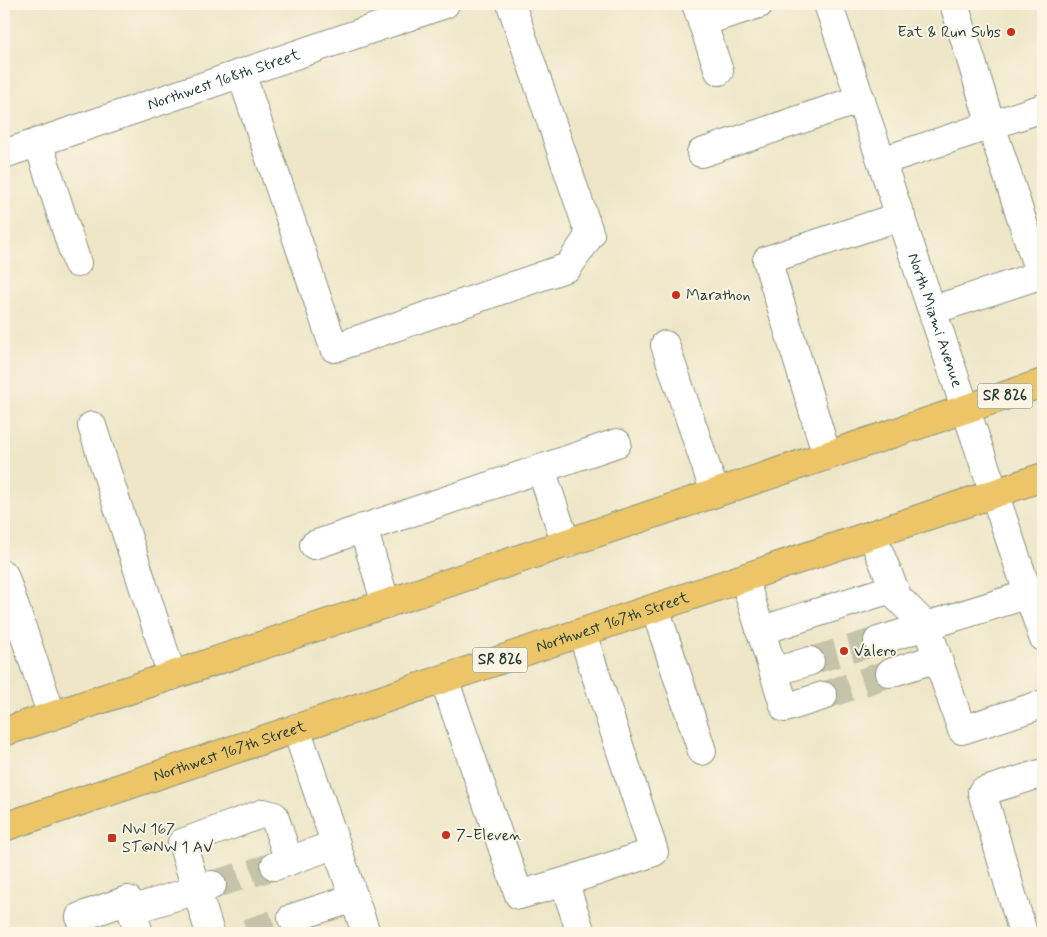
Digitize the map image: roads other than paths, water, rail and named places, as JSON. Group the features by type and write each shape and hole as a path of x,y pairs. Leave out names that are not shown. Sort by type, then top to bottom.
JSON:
{"main road":[{"name":"SR 826","path":"4,732 1043,383"},
{"name":"SR 826","path":"996,493 1043,477"},
{"name":"Northwest 167th Street","path":"4,827 996,493"}],"street":[{"path":"241,73 334,348 568,267 590,235 511,4"},
{"path":"719,71 699,13 759,4"},
{"name":"North Miami Avenue","path":"828,4 996,493 1034,596 1043,637"},
{"path":"933,310 1042,275 991,125 954,4"},
{"name":"Northwest 168th Street","path":"4,154 431,6"},
{"path":"701,153 861,100"},
{"path":"882,161 1043,108"},
{"path":"38,142 77,263"},
{"path":"827,456 767,260 901,216"},
{"path":"665,345 716,493"},
{"path":"92,426 172,676"},
{"path":"314,545 617,443"},
{"path":"541,469 566,544"},
{"path":"364,528 386,604"},
{"path":"872,535 898,598 926,626 962,730 1043,704"},
{"path":"4,575 52,716"},
{"path":"744,578 786,708 823,696"},
{"path":"760,631 894,588"},
{"path":"878,640 1034,596"},
{"path":"655,608 702,751"},
{"path":"444,679 520,895 654,852 582,633"},
{"path":"890,673 937,658"},
{"path":"774,672 810,661"},
{"path":"296,728 366,933"},
{"path":"1023,933 982,792 1043,772"},
{"path":"210,933 204,887 182,843 264,813 274,816 282,863 336,844"},
{"path":"564,882 581,933"},
{"path":"80,917 128,900 135,922 204,887"},
{"path":"292,918 354,898"}],"tunnel":[{"path":"810,661 878,641"},
{"path":"823,696 890,673"},
{"path":"212,885 275,866"},
{"path":"247,933 292,918"}],"place":[{"name":"Eat & Run Subs","path":"1011,32"},
{"name":"Marathon","path":"676,295"},
{"name":"Valero","path":"844,651"},
{"name":"7-Eleven","path":"446,835"},
{"name":"NW 167 ST@NW 1 AV","path":"112,838"}]}
